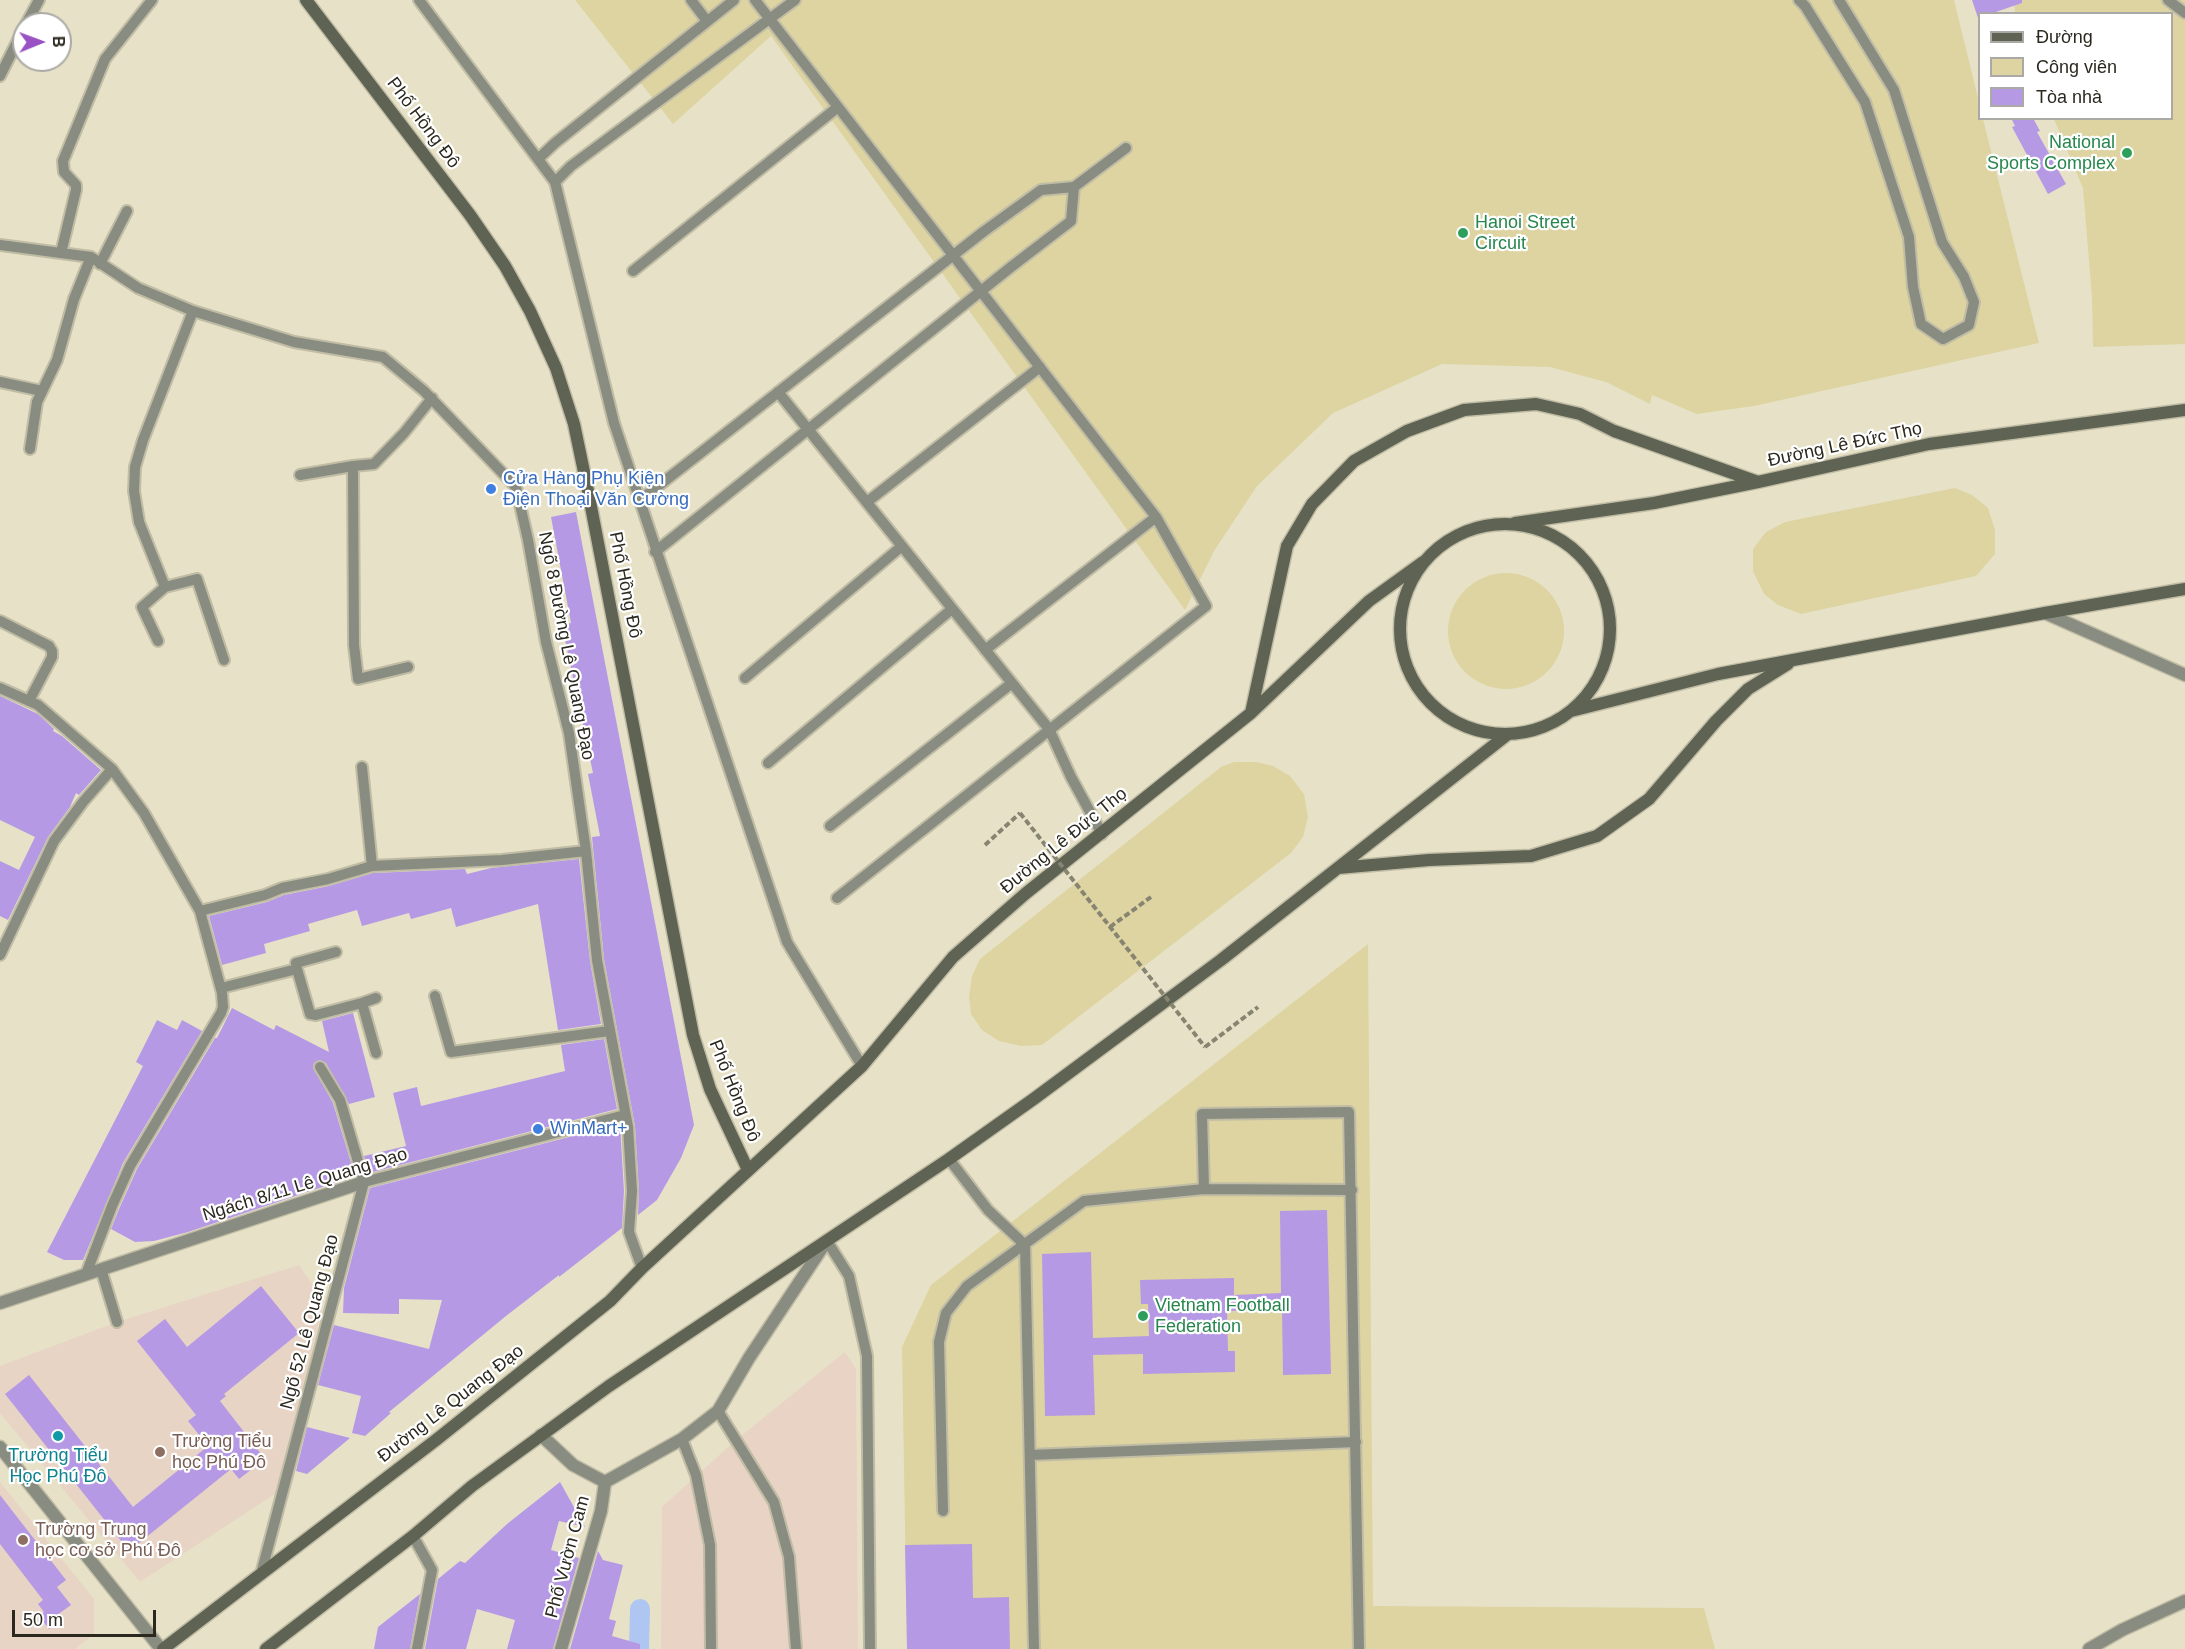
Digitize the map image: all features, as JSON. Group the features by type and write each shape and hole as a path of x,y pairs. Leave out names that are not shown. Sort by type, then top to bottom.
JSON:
{"main road":[{"name":"Phố Hồng Đô","path":"306,0 450,188 505,266 530,311 556,368 574,424 588,491 693,1035 710,1089 748,1170"},
{"path":"1251,713 1287,546 1312,504 1354,461 1407,431 1464,410 1536,404 1580,414 1614,431 1758,482"},
{"name":"Đường Lê Đức Thọ","path":"1515,523 1654,503 1929,444 2185,410"},
{"path":"1571,711 1595,684 1608,651 1610,615 1599,581 1578,552 1549,532 1515,523 1480,525 1449,539 1424,562 1407,591 1400,625 1404,659 1419,690 1444,715 1474,730 1508,734 1541,728 1571,711 1718,674 2185,589"},
{"name":"Đường Lê Đức Thọ","path":"748,1170 862,1066 953,957 1025,894 1251,713 1369,601 1424,562"},
{"path":"1338,868 1429,860 1531,856 1597,836 1649,800 1716,721 1748,689 1796,659"},
{"path":"266,1649 413,1536 472,1486 541,1436 652,1356 949,1159 1212,967 1508,734"},
{"name":"Đường Lê Quang Đạo","path":"162,1649 426,1447 601,1308 748,1170"}],"street":[{"path":"2045,613 2185,675"},
{"name":"Ngách 8/11 Lê Quang Đạo","path":"0,1303 364,1182"},
{"path":"605,1482 682,1439 718,1411 749,1358 827,1241"},
{"name":"Phố Vườn Cam","path":"541,1436 573,1465 605,1482 601,1511 561,1649"},
{"path":"0,1447 162,1649"},
{"path":"2089,1649 2122,1630 2185,1601"}],"lane":[{"path":"61,253 76,190 76,184 64,172 63,161 105,59 152,0"},
{"path":"419,0 555,182 614,423 655,552 787,942 862,1066"},
{"path":"690,0 707,21"},
{"path":"538,159 734,0"},
{"path":"755,0 1156,517 1206,606 837,898"},
{"path":"555,182 571,166 795,0"},
{"path":"1799,0 1865,102 1909,237 1913,287 1921,324 1942,339 1969,325 1974,302 1964,277 1942,242 1894,90 1839,0"},
{"path":"2168,0 2185,13"},
{"path":"0,76 12,52"},
{"path":"633,271 838,107"},
{"path":"639,501 953,254 1041,190 1074,187 1126,148"},
{"path":"655,552 1071,221 1074,187"},
{"path":"30,449 37,402 57,360 74,299 95,260 127,211"},
{"path":"0,244 95,260"},
{"name":"Ngõ 8 Đường Lê Quang Đạo","path":"95,260 138,288 193,311 294,342 384,357 432,398 516,487 546,642 569,733 586,851 597,960 625,1115 632,1191 629,1232 642,1268"},
{"path":"165,587 139,522 134,491 135,467 143,440 193,311"},
{"path":"867,502 1040,367"},
{"path":"0,382 42,392"},
{"path":"778,392 1049,729 1071,777 1102,834"},
{"path":"300,475 374,464 404,433 432,398"},
{"path":"353,466 354,645 358,679 408,668"},
{"path":"985,650 1156,517"},
{"path":"745,678 902,546"},
{"path":"158,641 142,608 165,587 197,579 224,660"},
{"path":"768,763 952,609"},
{"path":"0,621 49,646 52,651 52,657 29,701"},
{"path":"830,826 1012,683"},
{"path":"0,688 38,705 112,769 144,813 200,912 221,988 223,1007 221,1013 130,1166 86,1274"},
{"path":"362,767 372,866"},
{"path":"0,955 54,841 83,802 112,769"},
{"path":"200,912 265,895 282,888 328,879 372,866 502,860 586,851"},
{"path":"336,952 296,963 310,1014 316,1015 376,998"},
{"path":"221,988 297,969"},
{"path":"435,996 451,1052 609,1031"},
{"path":"362,1003 376,1053"},
{"path":"320,1067 340,1100 364,1182"},
{"path":"1204,1189 1202,1114 1349,1112 1359,1649"},
{"name":"Ngách 8/11 Lê Quang Đạo","path":"364,1182 625,1115"},
{"path":"949,1159 988,1210 1025,1245 1034,1649"},
{"name":"Ngõ 52 Lê Quang Đạo","path":"261,1574 364,1182"},
{"path":"943,1511 939,1341 946,1313 967,1286 1084,1201 1204,1189 1352,1190"},
{"path":"827,1241 849,1276 867,1356 870,1649"},
{"path":"101,1269 117,1322"},
{"path":"718,1411 774,1502 789,1557 796,1649"},
{"path":"682,1439 696,1475 710,1545 711,1649"},
{"path":"1030,1455 1356,1442"},
{"path":"413,1536 432,1570 417,1649"}],"path":[{"path":"985,845 1020,813 1205,1047 1258,1007"},
{"path":"1110,927 1151,897"}],"shaded area":[{"name":"Trường Tiểu học Phú Đô","path":"299,1265 324,1301 278,1492 140,1582 0,1413 0,1366 117,1322"},
{"path":"845,1352 856,1369 858,1649 661,1649 662,1507 736,1440"},
{"name":"Trường Trung học cơ sở Phú Đô","path":"0,1482 94,1599 94,1634 75,1649 0,1649"}],"green space":[{"name":"Hanoi Street Circuit","path":"575,0 1954,0 1978,98 1978,120 1983,120 2039,343 1754,406 1697,414 1652,395 1650,404 1606,382 1550,367 1442,364 1333,413 1257,486 1214,551 1185,610 771,36 673,124"},
{"name":"National Sports Complex","path":"2014,0 2185,0 2185,344 2093,347 2092,297 2083,188 2054,120 2173,120 2173,12 2015,12"},
{"path":"1955,488 1972,495 1988,508 1995,530 1995,554 1976,576 1801,614 1778,605 1764,594 1753,571 1753,549 1766,532 1785,522"},
{"path":"1506,573 1528,577 1547,590 1560,609 1564,631 1560,653 1547,672 1528,685 1506,689 1484,685 1465,672 1452,653 1448,631 1452,609 1465,590 1484,577"},
{"path":"1234,762 1256,762 1273,766 1290,776 1304,794 1308,817 1303,837 1291,853 1042,1045 1021,1046 999,1041 982,1030 971,1014 969,997 972,976 980,959 1221,767"},
{"name":"Vietnam Football Federation","path":"1368,944 1373,1606 1704,1608 1715,1649 907,1649 902,1347 931,1285"}],"building":[{"path":"1972,0 2022,0 2022,3 1996,12 1978,12 1978,18"},
{"path":"2012,120 2034,120 2040,131 2037,132 2066,184 2048,194 2012,127 2015,126"},
{"path":"576,512 694,1125 681,1158 657,1200 638,1215 639,1191 635,1126 604,959 592,837 600,836 588,774 593,773 562,625 571,623 551,517"},
{"path":"0,696 38,714 54,729 53,731 101,770 79,795 76,793 70,807 48,837 8,920 0,916 0,861 19,870 35,837 0,820"},
{"path":"579,859 590,961 601,1024 558,1030 538,904 456,927 451,908 411,919 409,913 362,926 357,910 308,924 310,931 264,944 266,953 222,965 209,916 373,873 465,869 467,874 491,868"},
{"path":"232,1008 274,1030 276,1025 329,1052 322,1021 353,1013 375,1097 349,1104 326,1063 319,1060 314,1063 313,1067 333,1103 355,1176 188,1232 154,1241 135,1242 111,1229 119,1209 137,1169 217,1038"},
{"path":"157,1020 177,1030 182,1020 202,1031 123,1163 83,1260 64,1260 47,1252 143,1066 136,1062"},
{"path":"604,1039 617,1109 369,1173 364,1156 406,1146 393,1093 417,1087 421,1106 565,1071 561,1045"},
{"path":"620,1124 624,1191 622,1228 506,1316 389,1412 391,1413 365,1436 352,1433 361,1396 318,1385 334,1325 429,1349 442,1300 399,1299 399,1314 343,1313 344,1288 370,1188"},
{"path":"1327,1210 1331,1374 1283,1375 1282,1310 1227,1311 1228,1351 1235,1351 1235,1372 1143,1374 1143,1354 1093,1355 1095,1415 1045,1416 1042,1254 1091,1252 1093,1338 1149,1336 1148,1304 1141,1304 1140,1280 1234,1278 1234,1295 1281,1293 1280,1211"},
{"name":"Trường Tiểu Học Phú Đô","path":"261,1286 299,1333 224,1394 226,1396 220,1401 265,1459 239,1479 231,1469 129,1551 5,1394 29,1375 133,1507 208,1446 188,1421 196,1415 137,1341 165,1319 187,1347"},
{"path":"307,1427 350,1438 307,1474 296,1471"},
{"path":"560,1482 585,1527 559,1521 551,1550 579,1558 553,1649 507,1649 515,1620 477,1609 466,1649 425,1649 438,1579 460,1561 465,1563 507,1524"},
{"path":"0,1495 66,1580 57,1587 71,1605 57,1615 61,1620 49,1629 39,1616 44,1612 38,1604 43,1600 0,1544"},
{"path":"972,1544 973,1598 1009,1597 1010,1649 907,1649 905,1545"},
{"path":"598,1551 603,1560 623,1565 609,1619 616,1621 612,1636 640,1644 640,1649 570,1649"},
{"path":"420,1594 410,1649 374,1649 378,1627"}],"waterway":[{"path":"639,1649 640,1609"}],"place":[{"name":"National Sports Complex","path":"2127,153"},
{"name":"Hanoi Street Circuit","path":"1463,233"},
{"name":"Cửa Hàng Phụ Kiện Điện Thoại Văn Cường","path":"491,489"},
{"name":"WinMart+","path":"538,1129"},
{"name":"Vietnam Football Federation","path":"1143,1316"},
{"name":"Trường Tiểu Học Phú Đô","path":"58,1436"},
{"name":"Trường Tiểu học Phú Đô","path":"160,1452"},
{"name":"Trường Trung học cơ sở Phú Đô","path":"23,1540"}]}
